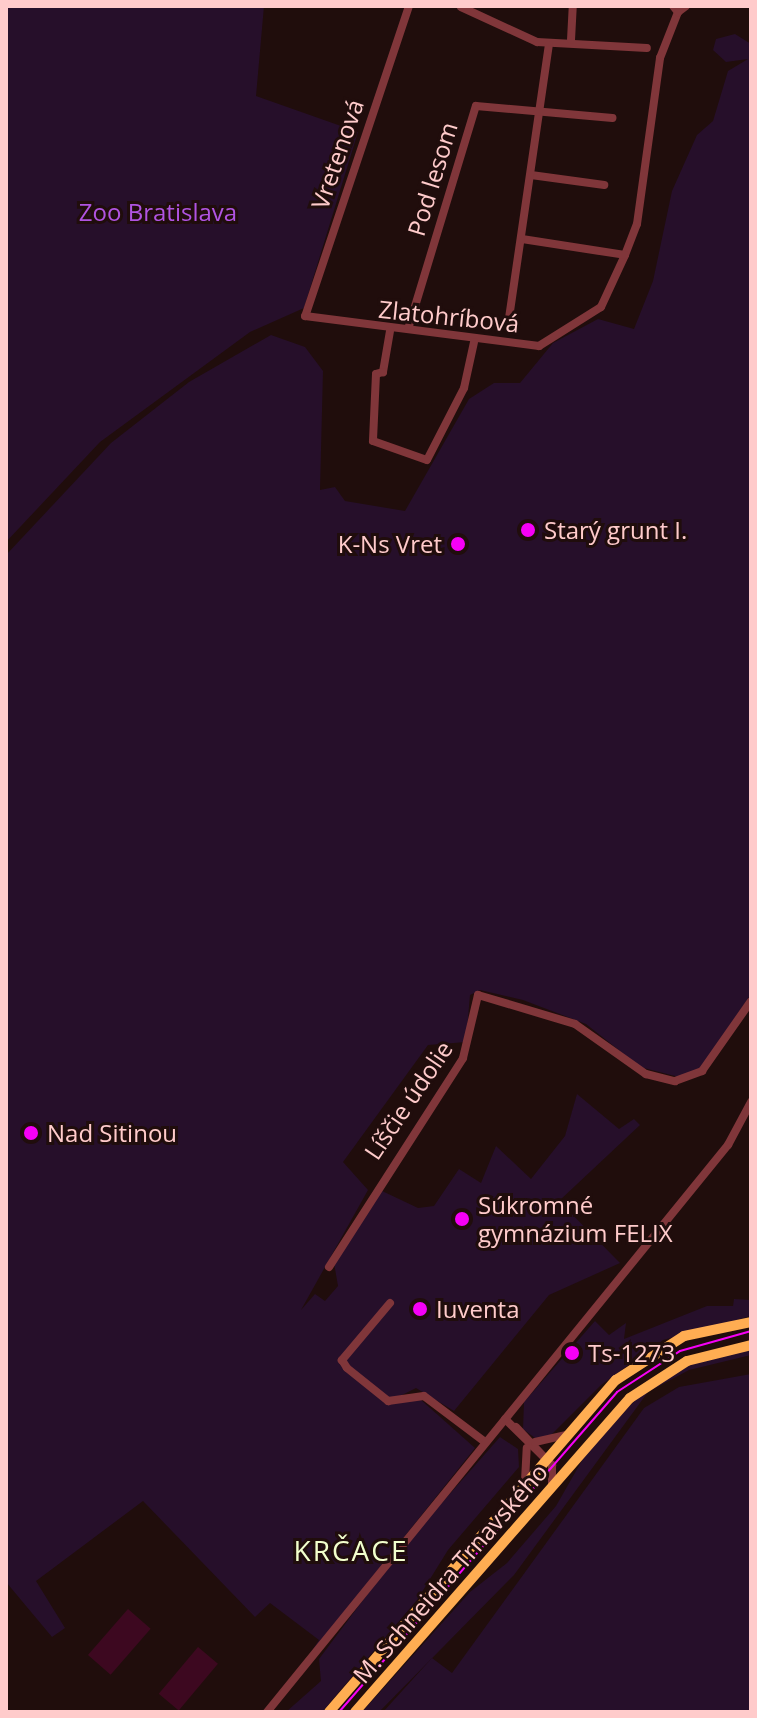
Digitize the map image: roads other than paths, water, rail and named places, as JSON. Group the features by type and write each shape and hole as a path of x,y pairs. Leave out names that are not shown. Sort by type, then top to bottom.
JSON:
{"main road":[{"name":"M. Schneidra Trnavského","path":"329,1712 525,1481 549,1461 565,1435 652,1352 693,1333 751,1322"},
{"name":"M. Schneidra Trnavského","path":"355,1712 574,1460 655,1378 698,1356 751,1345"}],"street":[{"name":"Vretenová","path":"305,316 409,6"},
{"path":"571,40 573,6"},
{"path":"461,7 549,45 571,40 588,48 647,48"},
{"name":"Zlatohríbová","path":"305,316 474,342 551,341 601,307 637,224 663,51 679,8"},
{"path":"508,325 549,45"},
{"name":"Pod lesom","path":"409,326 476,106 539,109"},
{"path":"539,109 612,118"},
{"path":"531,175 604,185"},
{"path":"522,239 625,255"},
{"path":"390,331 383,372 376,374 373,441 427,460 464,388 474,342"},
{"name":"Líščie údolie","path":"329,1267 377,1183 467,1051 470,1003 478,995 575,1024 646,1074 675,1081 702,1071 751,1001"},
{"path":"267,1712 728,1145 751,1102"},
{"path":"390,1303 342,1360 347,1368 388,1401 424,1396 485,1442"},
{"path":"505,1419 549,1461 552,1487"},
{"path":"531,1445 565,1435"},
{"path":"525,1481 531,1445"},
{"path":"549,1461 574,1460"}],"tram line":[{"path":"339,1712 617,1392 680,1351 751,1331"}],"place":[{"name":"Starý grunt I.","path":"528,530"},
{"name":"K-Ns Vret","path":"458,544"},
{"name":"Nad Sitinou","path":"31,1133"},
{"name":"Súkromné gymnázium FELIX","path":"462,1219"},
{"name":"Iuventa","path":"420,1309"},
{"name":"Ts-1273","path":"572,1353"}],"district":[{"name":"KRČACE","path":"351,1550"}],"park label":[{"name":"Zoo Bratislava","path":"158,212"}]}
